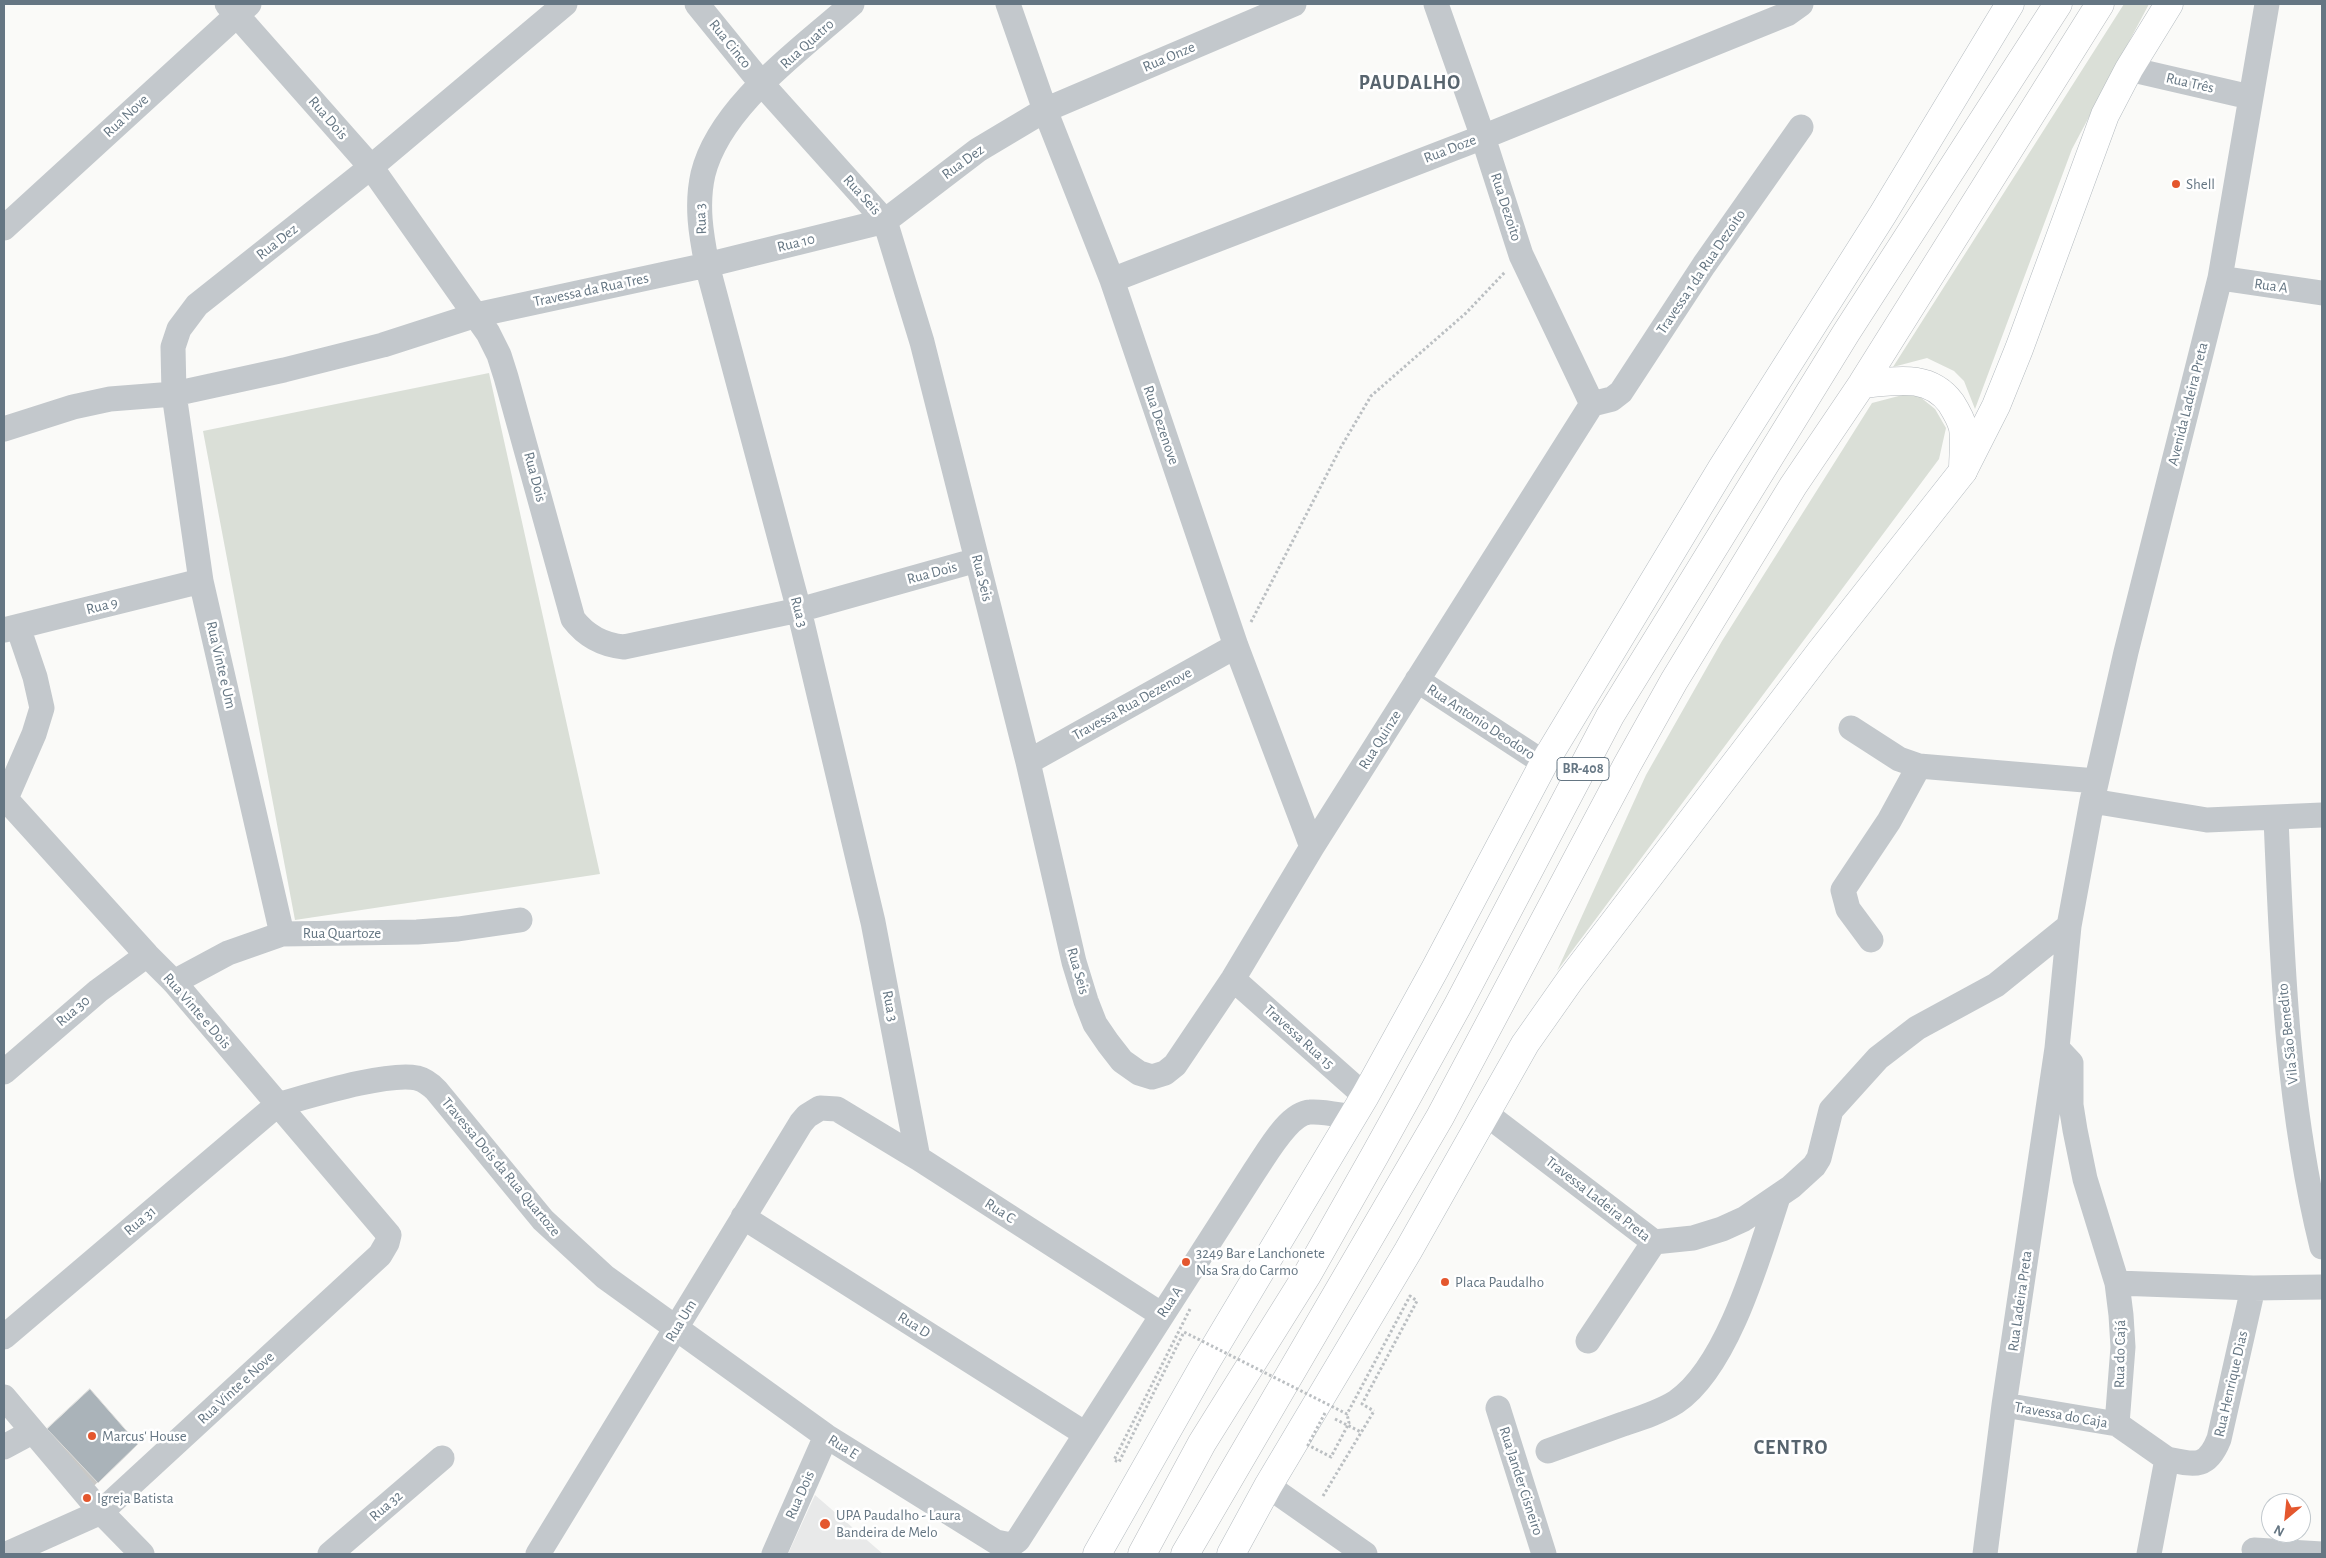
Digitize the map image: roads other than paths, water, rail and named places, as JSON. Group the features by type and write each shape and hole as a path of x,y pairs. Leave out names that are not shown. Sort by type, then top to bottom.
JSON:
{"main road":[{"path":"1097,1554 1206,1362 1359,1106 1435,969 1544,763 1722,468 1883,214 2010,4"},
{"name":"BR-408","path":"1142,1554 1202,1443 1307,1275 1375,1155 1458,1005 1610,716 1846,333 2058,4"},
{"name":"BR-408","path":"1185,1554 1440,1118 1627,765 1674,681 1793,486 1862,384 2100,4"},
{"path":"1232,1554 1268,1486 1408,1251 1525,1044 1570,980 1821,651 1963,471 1996,406 2105,114 2129,69 2169,4"},
{"path":"1862,384 1919,380 1933,386 1946,397 1956,411 1963,428 1963,471"}],"street":[{"name":"Rua Dez","path":"174,394 173,347 179,330 187,316 216,288 371,167 565,4"},
{"name":"Rua Cinco","path":"698,4 762,84"},
{"name":"Rua Quatro","path":"762,84 852,4"},
{"name":"Rua Dezenove","path":"1008,4 1045,110 1112,280 1236,646 1312,847"},
{"name":"Rua Onze","path":"1045,110 1294,4"},
{"name":"Rua Dezoito","path":"1436,4 1483,136 1521,255 1592,404"},
{"name":"Avenida Ladeira Preta","path":"2094,791 2220,278 2267,4"},
{"name":"Rua Dois","path":"238,7 371,167 476,315 499,354 573,619 580,629 601,642 624,647 799,610 977,560"},
{"name":"Rua Nove","path":"4,228 238,7"},
{"name":"Rua Doze","path":"1112,280 1483,136 1794,9"},
{"name":"Rua Três","path":"2129,69 2250,97"},
{"name":"Rua Seis","path":"762,84 885,221 922,342 1028,762 1074,962 1095,1024 1122,1061 1139,1074 1152,1076 1165,1073"},
{"name":"Rua 3","path":"762,84 724,128 713,148 704,173 699,223 706,265 799,610 874,922 918,1158"},
{"name":"Rua Dez","path":"885,221 978,150 1045,110"},
{"name":"Travessa 1 da Rua Dezoito","path":"1592,404 1612,399 1621,392 1704,265 1801,127"},
{"name":"Rua 10","path":"706,265 885,221"},
{"name":"Travessa da Rua Tres","path":"174,394 384,345 476,315 706,265"},
{"name":"Rua A","path":"2220,278 2322,293"},
{"path":"4,429 73,407 110,399 174,394"},
{"name":"Rua Vinte e Um","path":"174,394 201,581 282,934"},
{"name":"Rua Quinze","path":"1165,1073 1175,1065 1233,979 1312,847 1592,404"},
{"name":"Rua 9","path":"11,628 201,581"},
{"path":"5,800 34,734 42,708 35,677 11,628"},
{"name":"Travessa Rua Dezenove","path":"1028,762 1236,646"},
{"name":"Rua Antonio Deodoro","path":"1417,680 1544,763"},
{"path":"1851,728 1899,759 1919,766 2094,791 2207,820 2322,815"},
{"path":"1871,940 1848,909 1843,890 1889,821 1919,766"},
{"path":"2069,926 2094,791"},
{"name":"Rua Vinte e Dois","path":"5,800 174,982 277,1105 386,1229"},
{"name":"Vila São Benedito","path":"2276,818 2284,997 2291,1074 2306,1172 2322,1247"},
{"name":"Rua Quartoze","path":"174,982 228,953 282,934 417,932 458,929 520,920"},
{"name":"Travessa Ladeira Preta","path":"1485,1113 1654,1242 1692,1238 1722,1229 1744,1219 1778,1197 1814,1166 1822,1151 1832,1110 1878,1058 1917,1028 1996,985 2069,926"},
{"name":"Rua Ladeira Preta","path":"1985,1554 2004,1404 2057,1048 2069,926"},
{"name":"Rua 30","path":"4,1072 98,990 147,955"},
{"name":"Travessa Rua 15","path":"1233,979 1359,1106"},
{"path":"2057,1048 2071,1063 2071,1105 2085,1179 2117,1283 2253,1288 2322,1286"},
{"name":"Travessa Dois da Rua Quartoze","path":"277,1105 396,1078 420,1078 436,1090 510,1182 572,1249 605,1276 677,1327"},
{"name":"Rua 31","path":"4,1337 277,1105"},
{"name":"Rua A","path":"1018,1540 1084,1434 1254,1172 1286,1126 1301,1114 1359,1106"},
{"name":"Rua Um","path":"538,1554 743,1217 807,1116 820,1108 838,1109"},
{"name":"Rua C","path":"838,1109 918,1158 1162,1315"},
{"path":"1548,1451 1656,1412 1676,1402 1692,1388 1715,1355 1734,1318 1748,1286 1778,1197"},
{"name":"Rua D","path":"743,1217 1084,1434"},
{"name":"Rua Vinte e Nove","path":"7,1554 101,1512 380,1255 389,1239 386,1229"},
{"path":"1588,1341 1654,1242"},
{"name":"Rua do Cajá","path":"2117,1283 2123,1347 2117,1424"},
{"name":"Rua Henrique Dias","path":"2167,1459 2194,1463 2212,1455 2219,1439 2253,1288"},
{"name":"Rua E","path":"677,1327 826,1436 996,1542 1011,1546 1018,1540"},
{"path":"4,1397 101,1512 142,1554"},
{"name":"Travessa do Caja","path":"2004,1404 2117,1424 2167,1459"},
{"name":"Rua Jander Cisneiro","path":"1498,1408 1544,1554"},
{"path":"4,1447 32,1432"},
{"name":"Rua Dois","path":"774,1554 826,1436"},
{"name":"Rua 32","path":"330,1554 442,1458"},
{"path":"2149,1554 2167,1459"},
{"path":"1268,1486 1365,1554"},
{"path":"2254,1550 2322,1554 2322,1548"}],"place":[{"name":"Shell","path":"2176,184"},
{"name":"3249 Bar e Lanchonete Nsa Sra do Carmo","path":"1186,1262"},
{"name":"Placa Paudalho","path":"1445,1282"},
{"name":"Marcus' House","path":"92,1436"},
{"name":"Igreja Batista","path":"87,1498"},
{"name":"UPA Paudalho - Laura Bandeira de Melo","path":"825,1524"}],"district":[{"name":"PAUDALHO","path":"1410,83"},
{"name":"CENTRO","path":"1791,1448"}]}
